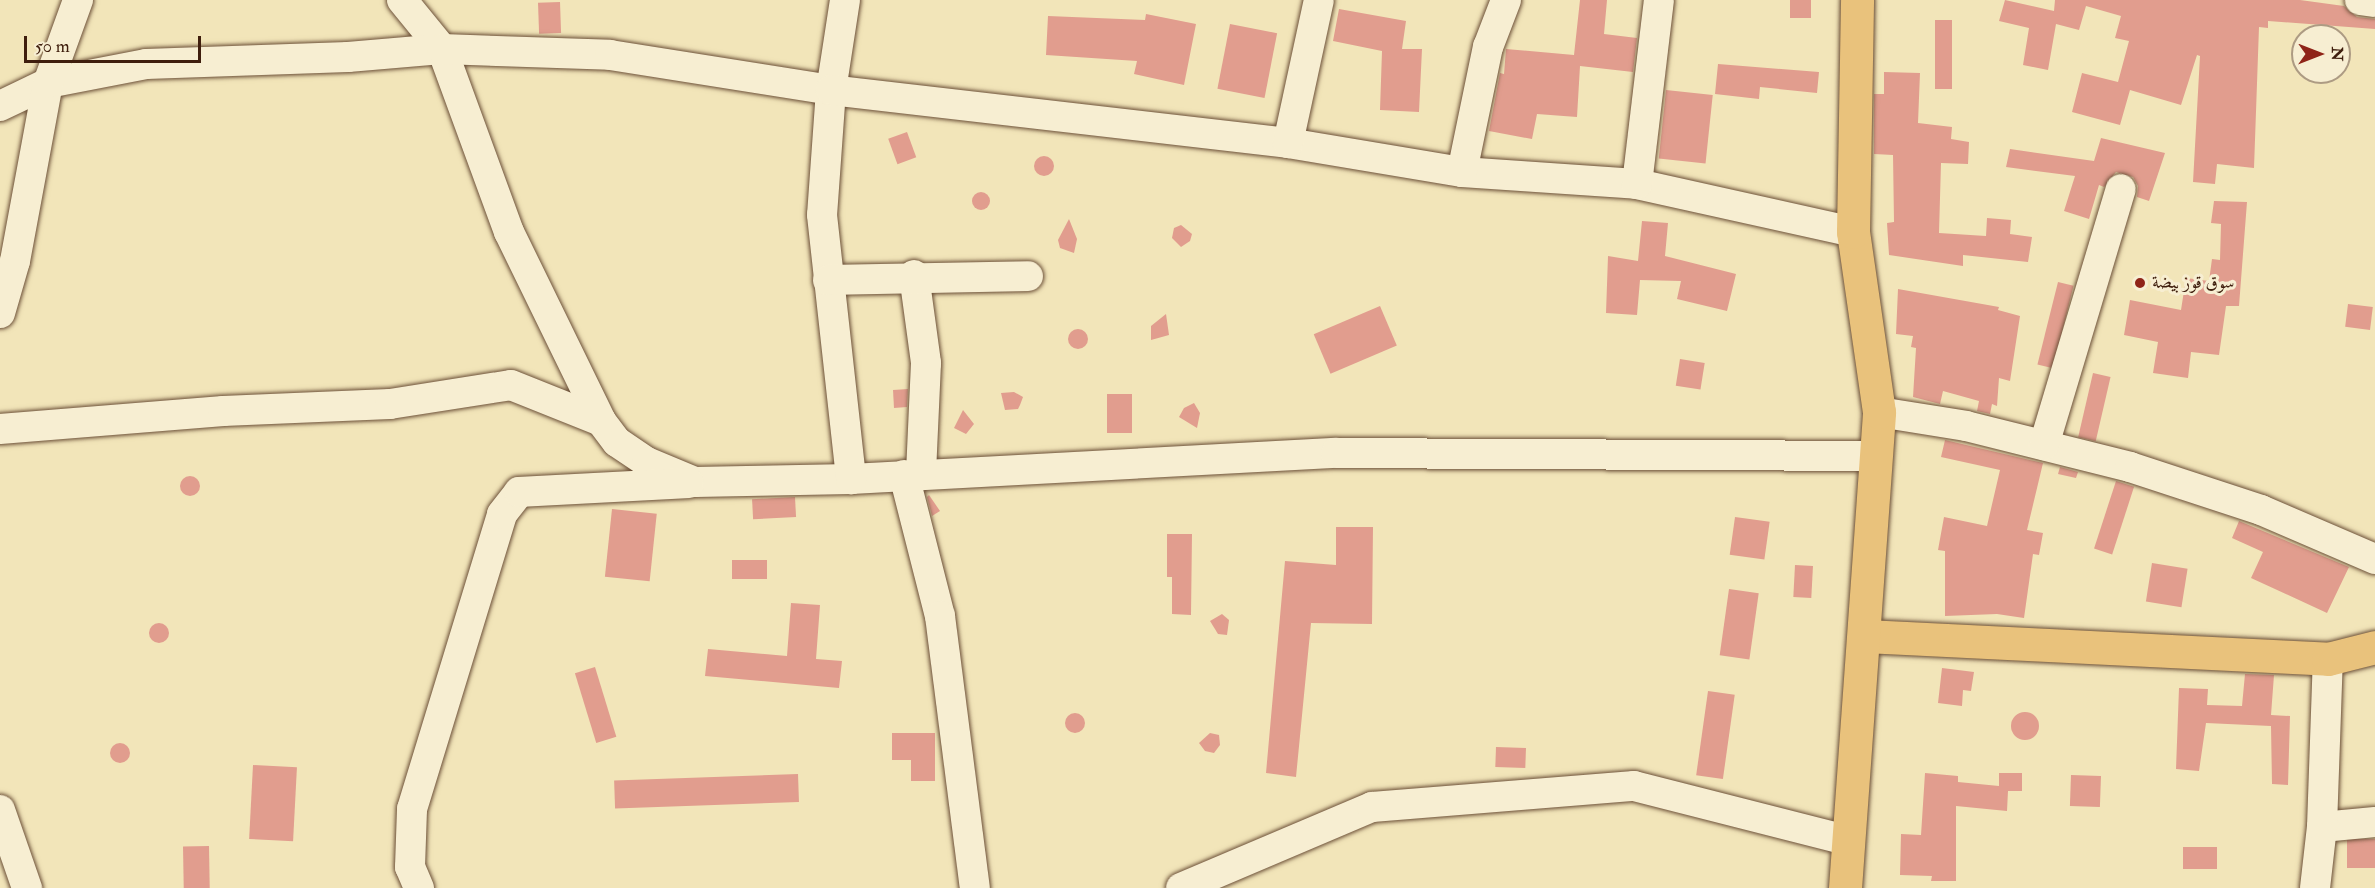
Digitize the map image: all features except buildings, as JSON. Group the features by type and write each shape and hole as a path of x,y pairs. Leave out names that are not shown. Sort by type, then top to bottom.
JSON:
{"main road":[{"path":"1845,888 1865,636 1879,412 1853,232 1857,0"},
{"path":"1865,636 2328,659 2375,647"}],"street":[{"path":"0,313 15,261 48,83 78,0"},
{"path":"402,0 442,49 508,232 601,421 617,442 647,462 695,482"},
{"path":"845,0 831,90 822,215 851,479"},
{"path":"1288,143 1319,0"},
{"path":"1462,172 1488,47 1506,0"},
{"path":"1637,184 1659,0"},
{"path":"2360,0 2375,2"},
{"path":"0,106 48,83 146,64 348,57 442,49 610,55 831,90 1288,143 1462,172 1637,184 1853,232"},
{"path":"2044,445 2121,189"},
{"path":"828,279 914,275 1028,276"},
{"path":"914,275 926,363 912,474 940,616 962,807 975,888"},
{"path":"0,429 223,411 390,404 511,385 601,421"},
{"path":"1879,412 2044,445 2197,487 2261,510 2375,560"},
{"path":"419,888 410,867 412,809 501,514 519,492 695,482 851,479 1336,453 1877,456"},
{"path":"2315,888 2322,827 2328,659"},
{"path":"1181,888 1372,807 1634,786 1849,841"},
{"path":"0,810 27,888"},
{"path":"2322,827 2375,822"}],"place":[{"name":"سوق قوز بيضة","path":"2140,283"}]}
